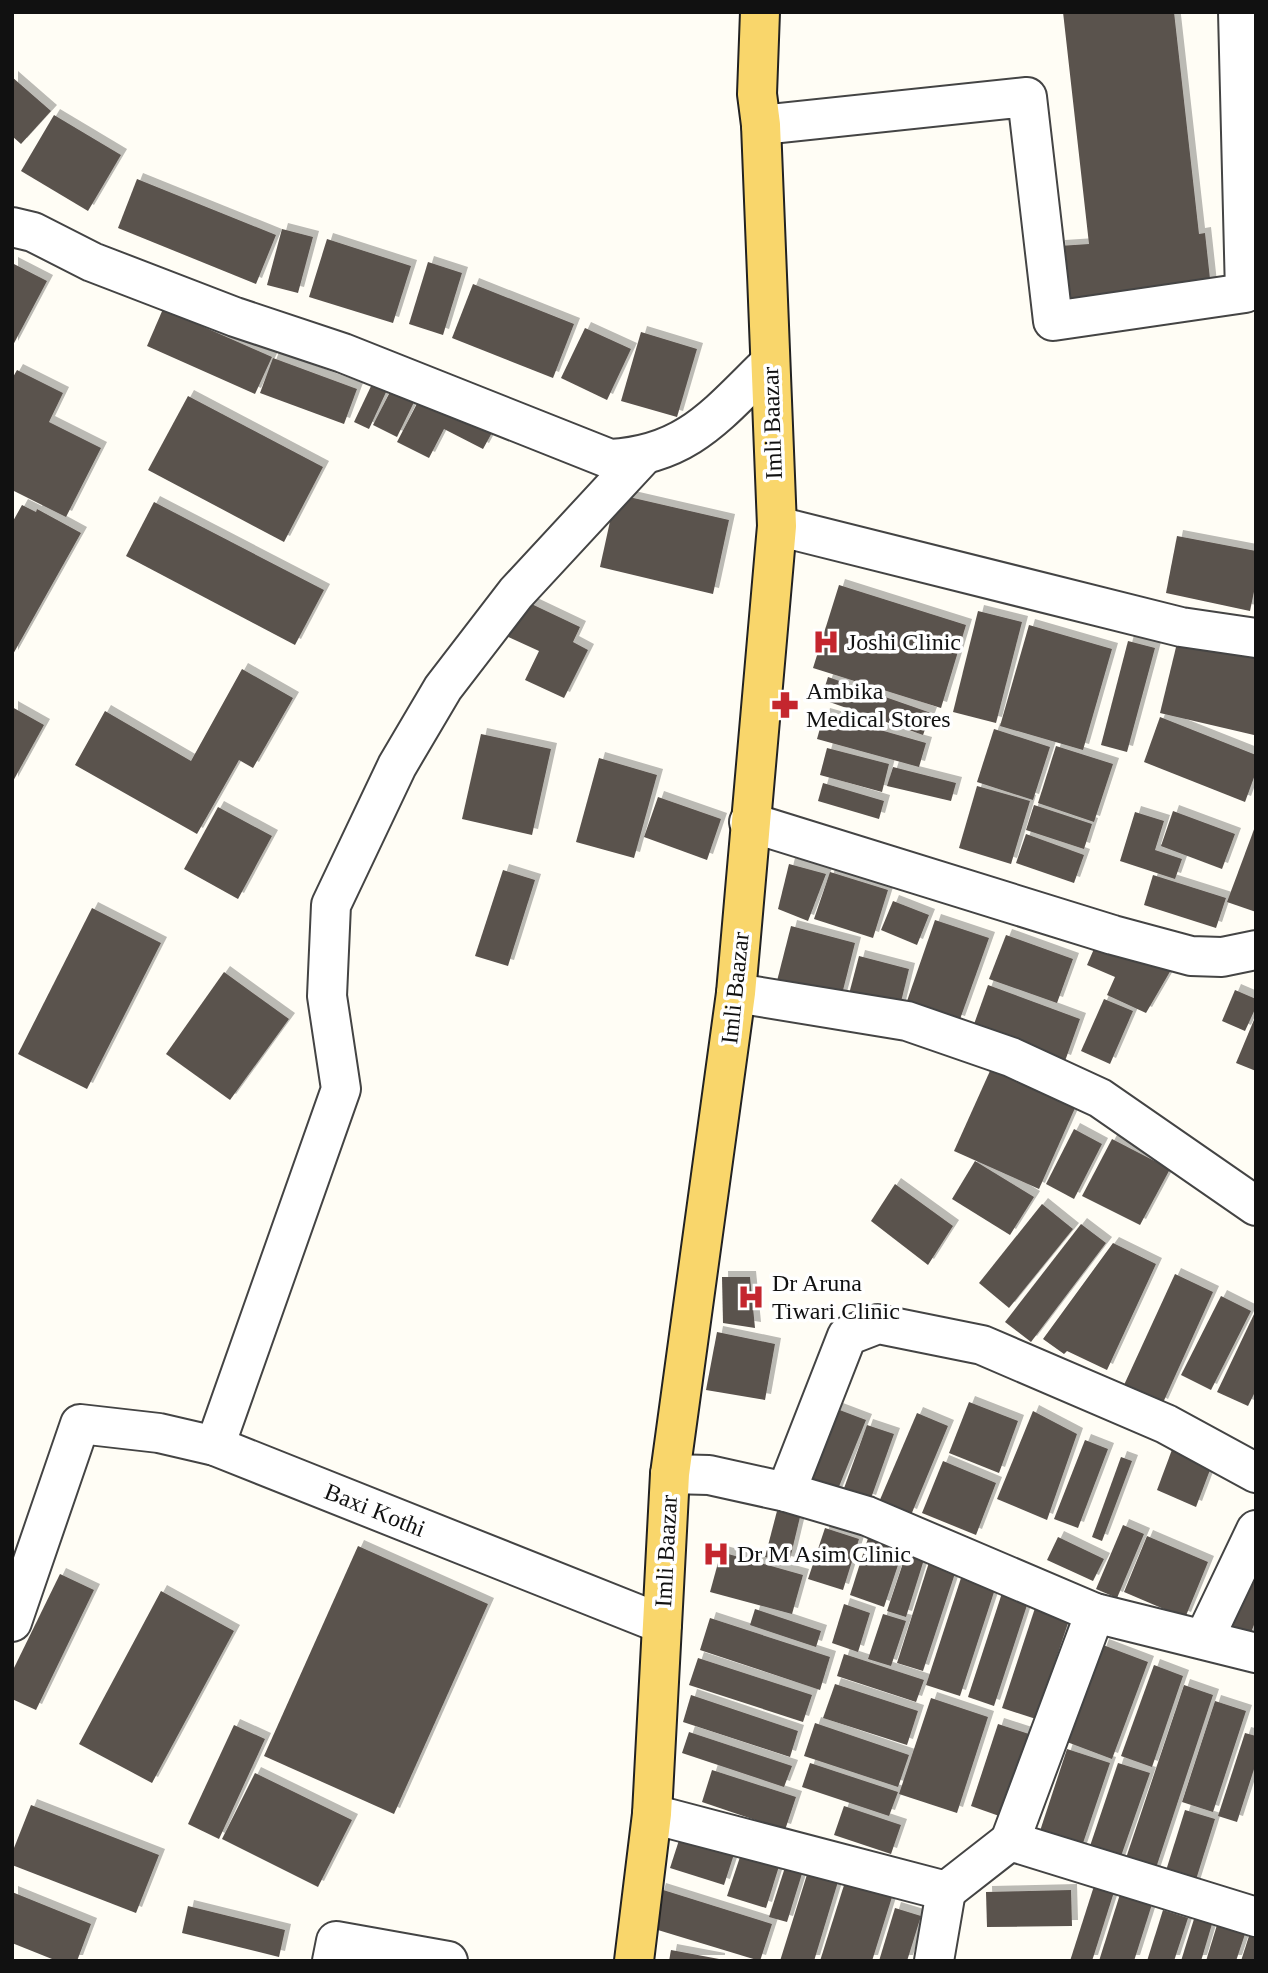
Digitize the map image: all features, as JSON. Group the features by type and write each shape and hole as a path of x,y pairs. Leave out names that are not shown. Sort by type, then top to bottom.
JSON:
{"main road":[{"name":"Imli Baazar","path":"635,1961 652,1814 670,1474 736,993 777,526 761,125 757,94 760,12"}],"street":[{"path":"761,125 1027,97 1053,321 1245,293 1238,12"},
{"path":"12,227 33,232 92,262 235,317 343,353 610,459 642,457 697,433 770,363"},
{"path":"215,1446 341,1089 327,996 331,905 397,766 443,688 516,593 642,457"},
{"path":"777,526 1181,627 1256,638"},
{"path":"749,822 1113,935 1191,956 1222,957 1256,950"},
{"path":"736,993 907,1021 1011,1057 1100,1098 1256,1206"},
{"path":"786,1492 847,1336 878,1324 982,1345 1166,1424 1256,1473"},
{"name":"Baxi Kothi","path":"12,1622 80,1424 159,1433 215,1446 662,1624"},
{"path":"670,1474 709,1475 786,1492 867,1516 1095,1613 1256,1653"},
{"path":"1204,1639 1256,1530"},
{"path":"934,1961 946,1891 1010,1842 1095,1613"},
{"path":"652,1814 946,1891"},
{"path":"1010,1842 1256,1917"},
{"path":"332,1961 336,1941 449,1961"}],"building":[{"path":"1063,12 1174,12 1199,234 1205,233 1211,288 1065,303 1059,246 1089,244"},
{"path":"12,77 51,111 21,144 12,136"},
{"path":"54,115 121,155 88,211 21,171"},
{"path":"137,179 276,235 256,284 118,228"},
{"path":"282,229 313,237 298,293 267,285"},
{"path":"327,239 411,266 393,323 309,297"},
{"path":"428,262 462,273 443,335 409,324"},
{"path":"12,263 47,281 12,347"},
{"path":"473,284 574,324 553,378 452,338"},
{"path":"163,309 272,357 255,394 147,346"},
{"path":"585,328 631,349 607,400 561,378"},
{"path":"641,332 697,349 677,417 621,401"},
{"path":"273,358 357,389 344,424 260,393"},
{"path":"17,370 63,393 49,422 101,448 66,517 14,491 12,495 12,379"},
{"path":"373,382 387,390 369,429 354,422"},
{"path":"395,382 418,394 397,437 373,425"},
{"path":"423,392 494,429 483,449 444,429 429,458 397,442"},
{"path":"188,396 323,467 284,542 148,470"},
{"path":"616,494 729,520 713,594 600,567"},
{"path":"154,502 324,590 295,645 126,556"},
{"path":"22,505 36,512 37,509 81,533 12,656 12,523"},
{"path":"1177,536 1256,551 1256,582 1250,611 1166,593"},
{"path":"839,585 966,625 941,708 813,668"},
{"path":"521,599 580,627 573,642 588,650 564,698 525,680 539,651 504,635"},
{"path":"978,611 1022,622 996,723 953,712"},
{"path":"1029,625 1112,649 1083,750 1000,726"},
{"path":"1178,639 1256,658 1254,735 1160,713"},
{"path":"1128,641 1155,648 1127,752 1101,745"},
{"path":"242,669 293,698 253,768 239,760 197,834 75,765 105,711 191,761"},
{"path":"828,677 931,713 923,735 821,699"},
{"path":"12,707 44,725 12,783"},
{"path":"824,714 926,743 919,767 817,739"},
{"path":"1160,717 1256,755 1256,772 1245,802 1144,762"},
{"path":"994,729 1050,747 1033,800 977,782"},
{"path":"481,734 551,749 532,835 462,819"},
{"path":"1056,746 1113,764 1094,822 1038,803"},
{"path":"827,748 889,764 882,792 820,775"},
{"path":"599,758 657,775 634,858 576,842"},
{"path":"893,767 956,783 951,801 887,786"},
{"path":"823,783 884,801 879,819 818,801"},
{"path":"977,786 1030,801 1011,864 959,848"},
{"path":"658,797 721,819 707,860 644,837"},
{"path":"1034,805 1092,824 1084,849 1026,830"},
{"path":"218,807 272,836 238,899 184,869"},
{"path":"1173,811 1235,834 1222,869 1161,846"},
{"path":"1135,812 1164,821 1155,850 1182,859 1175,879 1120,861"},
{"path":"1256,824 1256,912 1227,902"},
{"path":"1026,834 1084,855 1074,883 1016,863"},
{"path":"789,864 826,874 808,921 778,909"},
{"path":"503,870 535,880 508,966 475,956"},
{"path":"830,872 888,890 873,938 814,919"},
{"path":"1153,875 1226,898 1216,928 1144,905"},
{"path":"893,901 929,915 917,945 881,930"},
{"path":"92,908 161,943 87,1089 18,1054"},
{"path":"935,920 989,938 959,1022 906,1004"},
{"path":"791,926 855,943 841,998 777,981"},
{"path":"1006,935 1073,959 1057,1003 989,979"},
{"path":"1100,935 1175,963 1146,1013 1107,995 1115,977 1087,965"},
{"path":"859,956 909,969 900,1006 849,994"},
{"path":"224,972 289,1019 230,1100 166,1054"},
{"path":"988,985 1080,1019 1065,1061 973,1027"},
{"path":"1235,990 1256,999 1256,1007 1245,1031 1222,1021"},
{"path":"1104,999 1133,1011 1110,1064 1081,1051"},
{"path":"1256,1015 1256,1071 1236,1063"},
{"path":"994,1062 1079,1099 1039,1189 954,1151"},
{"path":"1074,1129 1102,1144 1074,1199 1046,1184"},
{"path":"1112,1139 1170,1169 1140,1225 1082,1196"},
{"path":"975,1161 1034,1197 1010,1235 952,1199"},
{"path":"895,1184 953,1226 928,1265 871,1221"},
{"path":"1042,1204 1073,1229 1009,1308 979,1283"},
{"path":"1081,1224 1106,1243 1031,1342 1005,1322"},
{"path":"1113,1243 1156,1264 1107,1370 1067,1351 1064,1354 1043,1339"},
{"path":"1175,1274 1213,1292 1162,1405 1124,1385"},
{"path":"722,1277 750,1277 755,1328 723,1323"},
{"path":"1221,1296 1251,1311 1211,1390 1181,1375"},
{"path":"1256,1310 1256,1390 1248,1406 1217,1392"},
{"path":"717,1332 775,1344 765,1400 706,1390"},
{"path":"969,1402 1018,1421 999,1473 949,1453"},
{"path":"837,1409 866,1420 836,1494 806,1483"},
{"path":"1033,1411 1077,1434 1047,1520 997,1499"},
{"path":"917,1413 948,1426 911,1515 879,1502"},
{"path":"867,1425 894,1434 870,1501 843,1491"},
{"path":"1085,1440 1108,1449 1078,1528 1054,1519"},
{"path":"1173,1447 1213,1462 1196,1507 1157,1490"},
{"path":"1121,1457 1132,1461 1102,1541 1092,1537"},
{"path":"943,1461 996,1483 976,1535 922,1513"},
{"path":"777,1511 800,1517 789,1563 765,1557"},
{"path":"1123,1525 1144,1534 1117,1598 1096,1589"},
{"path":"825,1528 859,1539 843,1590 808,1579"},
{"path":"869,1535 904,1547 884,1607 850,1595"},
{"path":"1147,1536 1208,1562 1185,1618 1124,1592"},
{"path":"1058,1537 1104,1559 1093,1581 1047,1560"},
{"path":"358,1546 488,1604 394,1814 264,1756"},
{"path":"908,1548 926,1553 906,1617 887,1611"},
{"path":"721,1552 803,1575 792,1614 710,1592"},
{"path":"932,1553 959,1561 923,1671 897,1663"},
{"path":"60,1574 94,1590 36,1710 12,1699 12,1672"},
{"path":"961,1578 995,1589 960,1696 926,1685"},
{"path":"1240,1578 1256,1584 1256,1620 1247,1642 1219,1631"},
{"path":"1003,1590 1029,1599 994,1706 968,1697"},
{"path":"161,1591 234,1631 152,1783 79,1744"},
{"path":"1037,1602 1071,1614 1036,1719 1002,1708"},
{"path":"844,1604 870,1613 858,1652 832,1643"},
{"path":"755,1609 821,1631 816,1647 750,1625"},
{"path":"883,1614 906,1621 891,1666 868,1659"},
{"path":"710,1618 830,1657 820,1690 700,1650"},
{"path":"1103,1645 1148,1662 1112,1759 1067,1742"},
{"path":"844,1654 924,1680 916,1702 837,1676"},
{"path":"698,1658 812,1695 803,1722 689,1685"},
{"path":"1154,1665 1183,1676 1152,1767 1121,1756"},
{"path":"835,1684 918,1711 907,1745 823,1718"},
{"path":"1184,1685 1213,1695 1154,1874 1124,1864"},
{"path":"691,1695 798,1731 790,1757 683,1722"},
{"path":"931,1698 988,1717 957,1813 899,1794"},
{"path":"1215,1701 1246,1711 1213,1812 1182,1802"},
{"path":"815,1723 909,1755 898,1787 804,1756"},
{"path":"998,1724 1029,1734 1002,1817 971,1806"},
{"path":"234,1725 265,1739 219,1839 188,1824"},
{"path":"689,1732 792,1766 784,1787 682,1753"},
{"path":"1245,1733 1256,1736 1256,1763 1237,1822 1218,1816"},
{"path":"1067,1749 1110,1763 1080,1852 1038,1837"},
{"path":"810,1763 898,1792 889,1816 802,1787"},
{"path":"1118,1763 1150,1773 1119,1862 1088,1852"},
{"path":"712,1770 796,1797 785,1830 702,1802"},
{"path":"255,1773 352,1820 318,1887 222,1839"},
{"path":"31,1805 159,1855 136,1913 12,1865 12,1853"},
{"path":"844,1806 901,1825 891,1854 834,1835"},
{"path":"1185,1810 1215,1819 1194,1886 1164,1877"},
{"path":"681,1834 735,1851 724,1885 670,1868"},
{"path":"742,1851 780,1863 766,1908 727,1896"},
{"path":"788,1858 805,1864 787,1922 769,1917"},
{"path":"810,1865 840,1875 814,1961 780,1961"},
{"path":"845,1882 892,1897 872,1961 820,1961"},
{"path":"1094,1886 1114,1892 1092,1961 1070,1961"},
{"path":"660,1889 772,1924 760,1961 648,1927"},
{"path":"1071,1890 1072,1926 987,1927 986,1892"},
{"path":"1121,1891 1153,1901 1134,1961 1099,1961"},
{"path":"12,1892 91,1924 77,1961 57,1961 12,1943"},
{"path":"188,1906 285,1930 279,1957 182,1933"},
{"path":"895,1908 921,1916 907,1961 879,1961"},
{"path":"1163,1910 1188,1918 1174,1961 1147,1961"},
{"path":"1194,1919 1212,1924 1201,1961 1181,1961"},
{"path":"1217,1925 1245,1934 1236,1961 1206,1961"},
{"path":"1249,1936 1256,1938 1256,1961 1241,1961"},
{"path":"671,1950 719,1959 719,1961 669,1961"}],"place":[{"name":"Joshi Clinic","path":"826,642"},
{"name":"Ambika Medical Stores","path":"785,705"},
{"name":"Dr Aruna Tiwari Clinic","path":"751,1297"},
{"name":"Dr M Asim Clinic","path":"716,1554"}]}
